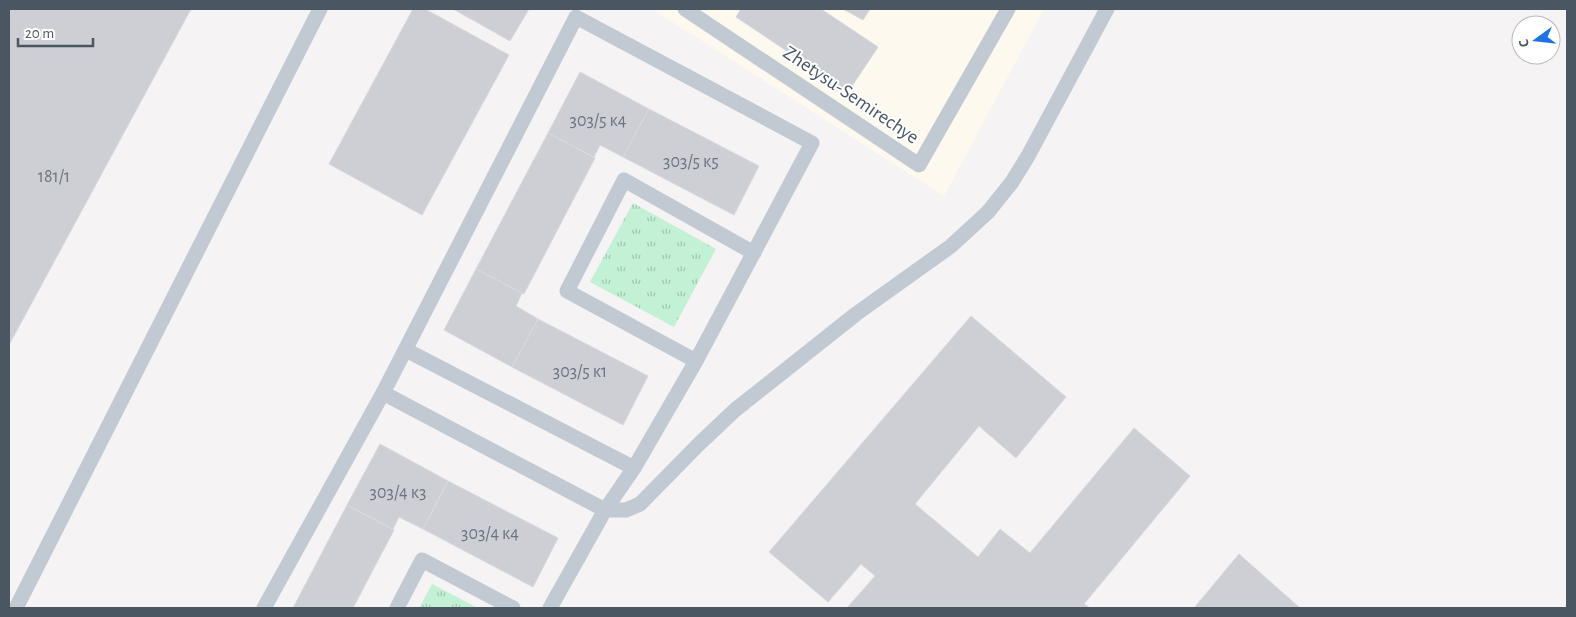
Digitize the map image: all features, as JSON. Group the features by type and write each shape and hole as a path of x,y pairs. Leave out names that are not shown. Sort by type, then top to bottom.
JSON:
{"lane":[{"path":"16,608 320,9"},
{"name":"Zhetysu-Semirechye","path":"685,9 919,165 1008,9"},
{"path":"383,393 605,510 626,510 640,504 735,410 856,314 952,246 988,212 1012,182 1028,156 1107,9"},
{"path":"264,608 406,350 576,17 812,143 696,361 634,468 605,510 550,608"},
{"path":"696,361 567,291 624,180 754,253"},
{"path":"406,350 634,468"},
{"path":"397,608 422,560 513,608"}],"shaded area":[{"path":"652,9 1044,9 944,196"}],"green space":[{"path":"633,203 716,249 674,327 590,282"},
{"path":"432,584 478,608 419,608"}],"building":[{"path":"9,9 191,9 9,345"},
{"path":"413,9 425,9 509,55 422,215 329,164"},
{"path":"453,9 529,9 510,41"},
{"path":"741,9 821,9 878,47 848,92 736,17"},
{"path":"843,9 870,9 863,20"},
{"path":"580,72 649,109 623,157 600,145 594,157 548,133"},
{"path":"649,109 759,166 734,215 623,157"},
{"path":"548,133 595,158 524,294 476,269"},
{"path":"476,269 522,293 516,306 538,319 512,367 444,330"},
{"path":"971,316 1066,397 1016,458 979,426 915,504 978,557 1000,529 1030,553 1134,428 1190,476 1084,604 1090,608 847,608 875,576 861,564 828,602 769,552"},
{"path":"538,319 648,376 623,425 512,367"},
{"path":"380,444 448,481 423,529 399,517 393,529 347,505"},
{"path":"448,481 558,538 533,587 423,529"},
{"path":"347,505 394,530 353,608 293,608"},
{"path":"1239,554 1300,608 1194,608"}]}
